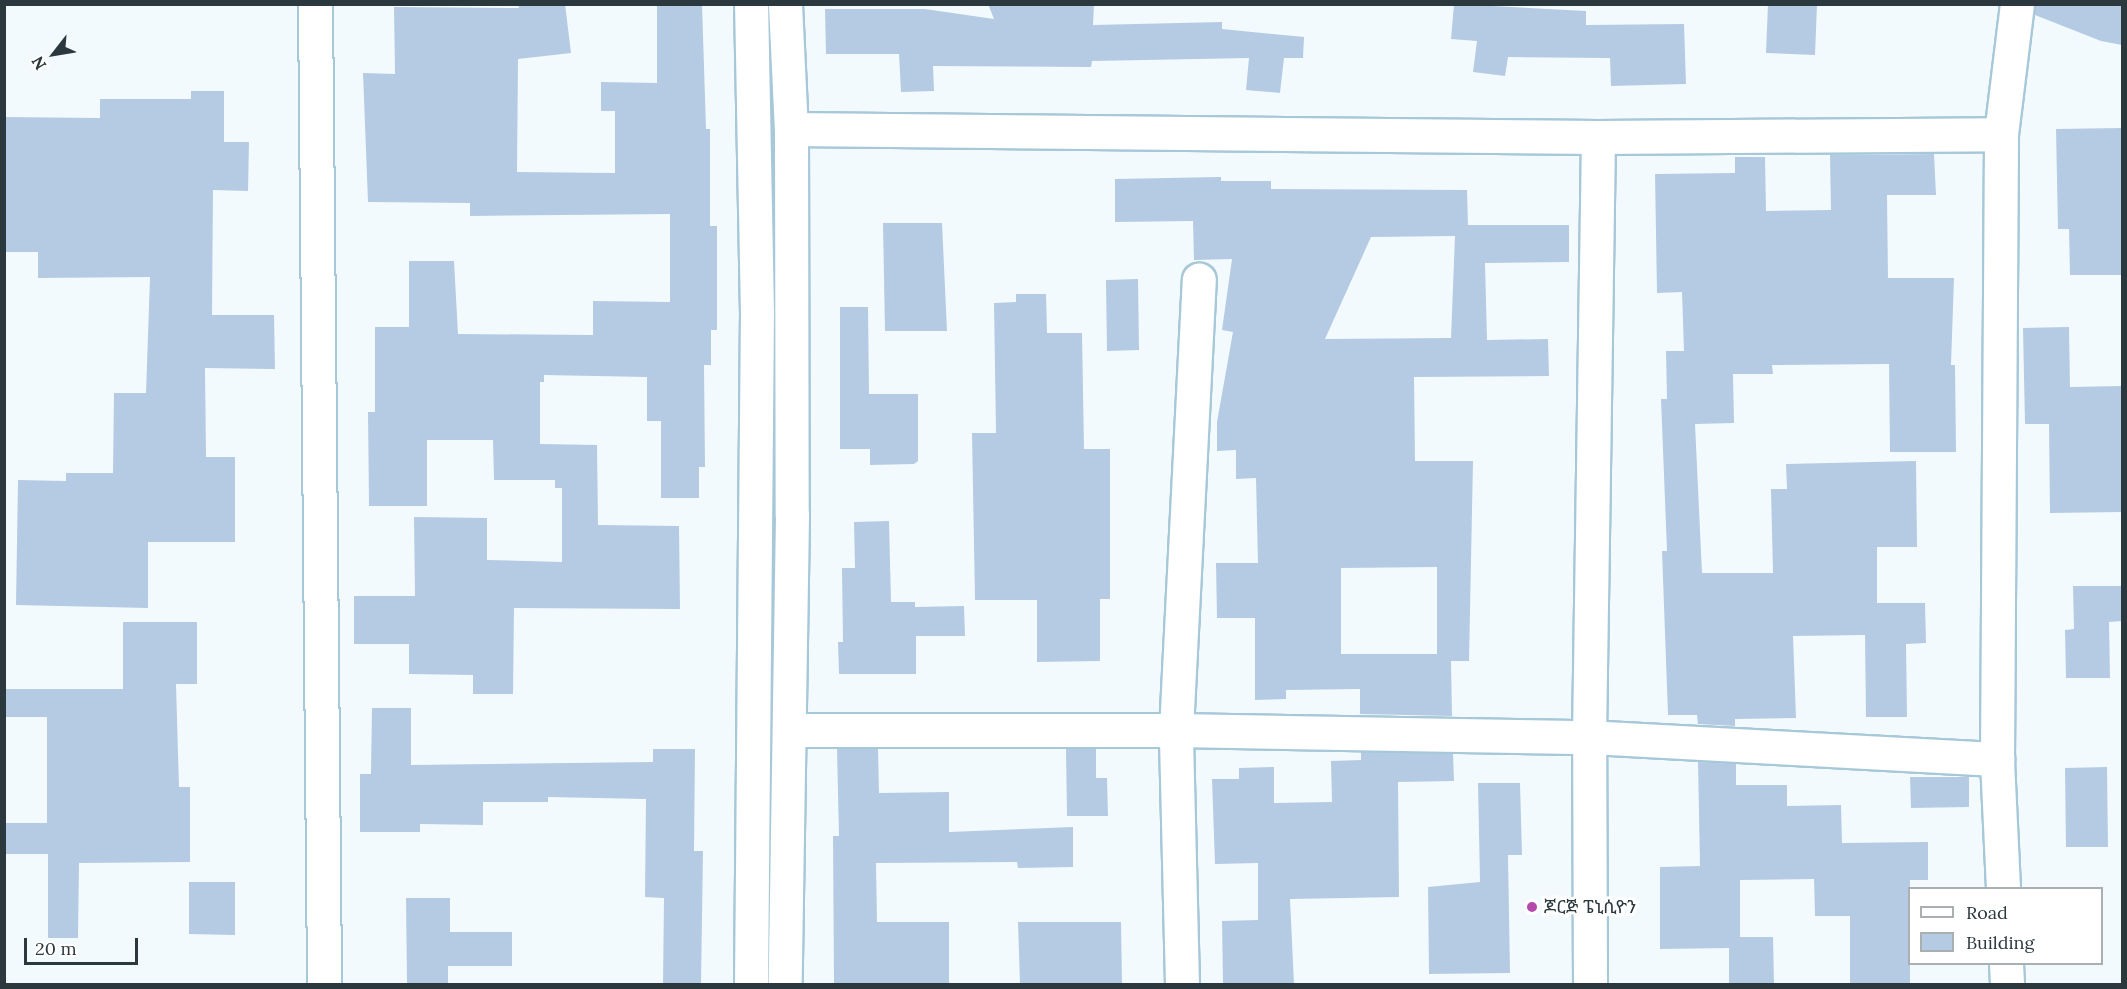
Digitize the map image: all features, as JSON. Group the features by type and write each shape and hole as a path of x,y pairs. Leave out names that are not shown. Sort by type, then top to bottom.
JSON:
{"street":[{"path":"315,4 324,984"},
{"path":"751,4 757,360 751,984"},
{"path":"785,4 791,129 792,730 785,984"},
{"path":"2003,887 1997,759 2001,134 2017,4"},
{"path":"791,129 1598,137 2001,134"},
{"path":"1590,984 1589,737 1598,137"},
{"path":"1182,984 1176,730 1199,280"},
{"path":"792,730 1176,730 1589,737 1997,759"},
{"path":"2006,965 2007,984"}],"building":[{"path":"518,4 565,4 571,53 518,59 517,172 615,173 615,111 601,111 601,82 657,83 657,4 702,4 706,129 710,129 710,226 717,226 717,330 711,330 711,365 704,365 705,467 699,467 699,498 661,498 661,421 647,421 647,377 544,375 544,382 540,382 540,444 597,445 598,525 679,526 680,609 514,608 513,694 473,694 473,675 409,674 409,644 354,644 354,596 415,596 414,517 487,518 487,560 562,562 562,488 555,488 555,480 494,480 493,440 427,440 427,506 369,506 368,412 375,412 375,327 409,327 409,261 454,261 458,334 593,335 593,301 670,302 670,214 470,216 470,203 368,202 363,73 395,74 394,7 519,8"},
{"path":"988,4 1094,4 1093,25 1222,22 1222,29 1304,37 1303,58 1284,58 1280,93 1246,90 1249,58 1092,61 1091,67 933,66 934,91 901,92 899,54 826,54 825,9 925,9 994,19"},
{"path":"1454,4 1586,11 1586,25 1684,24 1686,84 1611,86 1610,58 1508,57 1505,76 1473,72 1477,41 1451,39"},
{"path":"1768,4 1817,4 1815,55 1766,53"},
{"path":"2035,4 2122,4 2122,45 2101,41 2035,15"},
{"path":"191,91 224,91 224,142 249,142 248,191 213,190 212,315 274,315 275,369 205,368 206,457 235,457 235,542 148,542 148,608 16,605 18,480 66,481 66,473 113,473 114,393 146,393 150,277 38,278 38,252 4,252 4,117 100,118 100,99 191,99"},
{"path":"2122,128 2122,275 2070,275 2069,229 2058,229 2056,129"},
{"path":"1934,154 1936,195 1887,195 1888,278 1954,278 1951,365 1955,365 1956,452 1890,452 1889,364 1772,365 1773,374 1733,374 1734,423 1695,424 1702,573 1773,573 1771,489 1787,489 1786,464 1916,461 1917,547 1877,547 1877,603 1925,603 1926,643 1906,644 1907,717 1866,717 1865,635 1793,636 1796,718 1735,719 1735,726 1698,724 1697,715 1668,715 1662,551 1667,551 1661,399 1667,399 1666,351 1684,351 1682,292 1657,293 1655,174 1735,173 1735,157 1765,157 1766,211 1831,210 1830,155"},
{"path":"1221,177 1221,181 1271,181 1271,189 1467,190 1468,225 1569,225 1569,262 1485,263 1487,340 1548,339 1549,376 1414,377 1415,461 1473,461 1469,661 1451,661 1452,716 1360,714 1360,689 1286,690 1286,699 1255,700 1255,618 1217,618 1216,563 1258,563 1256,478 1236,479 1236,450 1217,451 1217,422 1233,332 1222,330 1232,259 1194,260 1193,221 1115,222 1115,179","holes":["1455,236 1451,338 1325,339 1371,237","1437,567 1437,654 1341,654 1341,568"]},
{"path":"883,223 942,223 947,331 885,331"},
{"path":"1138,279 1139,350 1107,351 1106,280"},
{"path":"1016,294 1046,294 1047,333 1082,333 1084,449 1110,449 1110,599 1100,599 1100,661 1037,662 1037,600 975,600 972,433 996,433 994,303 1016,302"},
{"path":"840,307 868,307 869,394 918,394 918,461 914,464 870,465 870,449 840,449"},
{"path":"2069,327 2070,387 2122,386 2122,512 2050,513 2049,424 2025,424 2023,328"},
{"path":"889,521 891,602 915,602 915,607 964,606 965,636 916,636 916,674 839,674 838,642 843,642 842,568 855,568 854,522"},
{"path":"2073,586 2122,586 2122,621 2109,622 2110,678 2066,678 2065,630 2074,629"},
{"path":"123,622 197,622 197,684 176,684 179,787 190,787 190,862 79,863 78,938 48,938 48,854 4,854 4,823 47,823 47,717 4,717 4,689 123,689"},
{"path":"372,708 411,708 411,765 653,762 653,749 695,749 694,851 703,851 701,984 663,984 664,898 645,897 646,799 548,797 548,802 483,802 483,825 420,824 420,832 360,832 360,774 371,774"},
{"path":"837,749 878,749 879,793 949,792 949,832 1073,827 1073,867 1018,868 1017,862 876,863 877,922 949,922 949,984 834,984 833,836 839,836"},
{"path":"1066,749 1096,749 1096,778 1107,778 1108,816 1067,816"},
{"path":"1361,752 1453,753 1454,781 1398,782 1399,897 1290,899 1294,984 1223,984 1222,921 1258,920 1258,863 1215,864 1212,779 1239,779 1239,768 1274,767 1274,803 1332,802 1331,761 1361,760"},
{"path":"1698,762 1736,764 1736,785 1787,785 1787,806 1841,805 1842,843 1928,842 1928,880 1910,880 1910,887 1908,887 1910,984 1850,984 1850,916 1815,916 1814,879 1740,880 1740,937 1773,937 1774,984 1729,984 1729,948 1660,949 1660,867 1700,866"},
{"path":"2107,767 2108,847 2066,847 2065,768"},
{"path":"1910,777 1969,777 1969,807 1911,808"},
{"path":"1478,783 1520,783 1522,855 1508,855 1510,973 1429,974 1428,887 1480,882"},
{"path":"189,882 235,882 235,935 189,934"},
{"path":"406,898 450,898 450,932 512,932 512,966 448,966 448,984 407,984"},
{"path":"1018,922 1121,922 1122,984 1020,984"}],"place":[{"name":"ጆርጅ ፔኒሲዮን","path":"1532,907"}]}
